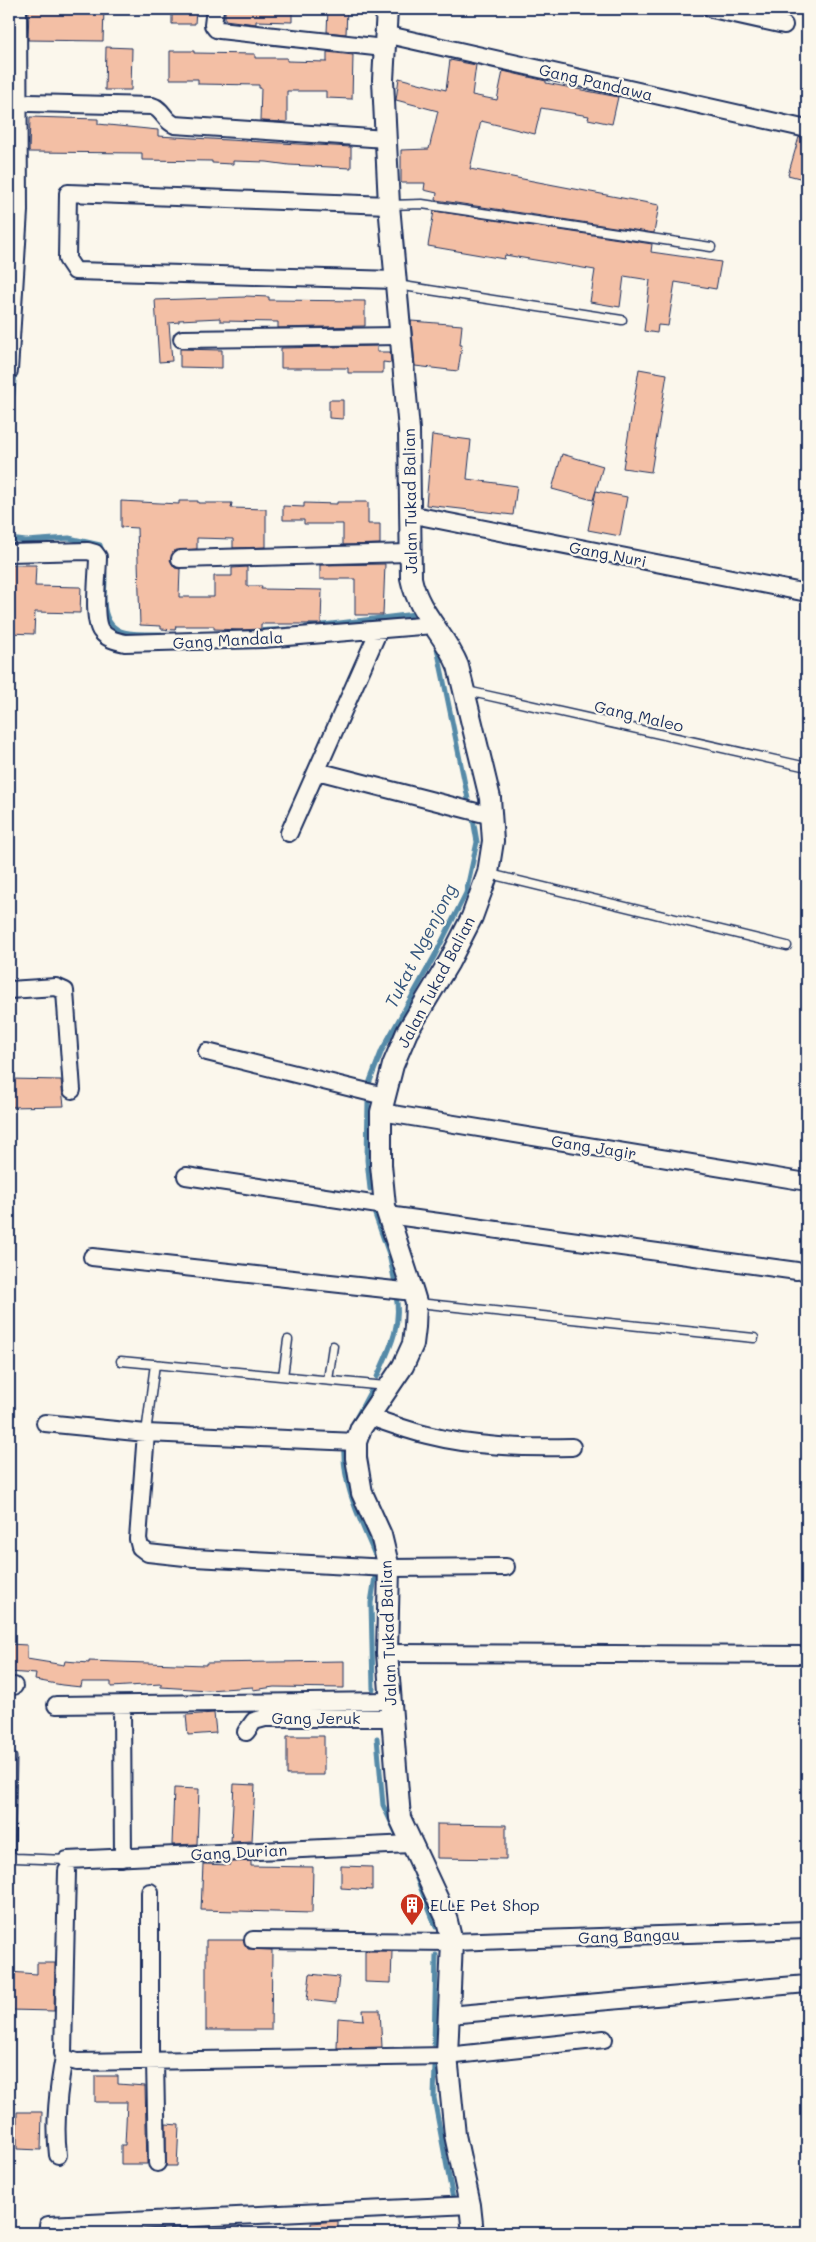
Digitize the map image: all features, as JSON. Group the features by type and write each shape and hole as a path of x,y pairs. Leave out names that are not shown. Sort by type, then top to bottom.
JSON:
{"street":[{"name":"Gang Pandawa","path":"216,9 213,25 216,29 220,30 384,41 807,129"},
{"name":"Jalan Tukad Balian","path":"387,9 383,80 389,205 409,430 409,553 414,592 422,610 452,650 465,691 484,768 492,816 492,841 488,873 463,937 407,1032 396,1056 382,1110 381,1165 387,1211 414,1297 413,1344 403,1366 368,1416 356,1442 356,1458 362,1492 379,1529 389,1568 387,1653 400,1818 446,1917 452,1942 447,2056 455,2135 470,2205 473,2233"},
{"path":"712,9 784,25"},
{"path":"9,370 14,211 15,10"},
{"path":"29,103 152,106 159,108 166,120 175,125 386,139"},
{"path":"389,205 68,192 67,259 74,271 395,282"},
{"path":"182,339 400,336"},
{"name":"Gang Nuri","path":"409,514 807,594"},
{"name":"Gang Mandala","path":"9,553 88,551 95,553 98,557 97,618 99,629 107,638 118,641 142,644 263,639 433,625"},
{"path":"180,558 409,553"},
{"path":"290,833 379,630"},
{"path":"316,771 492,816"},
{"path":"9,990 56,987 65,991 72,1090"},
{"path":"207,1052 382,1110"},
{"name":"Gang Jagir","path":"382,1110 637,1164"},
{"name":"Gang Jagir","path":"382,1110 807,1182"},
{"path":"186,1176 387,1211 797,1271"},
{"path":"92,1257 414,1297"},
{"path":"368,1416 427,1435 475,1444 517,1448 572,1447"},
{"path":"45,1423 146,1433 356,1442"},
{"path":"146,1433 138,1539 143,1551 194,1558 389,1568 506,1567"},
{"path":"387,1653 807,1655"},
{"path":"56,1705 390,1709"},
{"path":"122,1705 123,1858"},
{"name":"Gang Jeruk","path":"246,1732 254,1721 265,1718 390,1709"},
{"name":"Gang Durian","path":"67,1865 123,1858 411,1844"},
{"path":"58,2155 56,2136 58,2089 64,2057 67,1865"},
{"path":"150,1892 152,2061 157,2163"},
{"name":"Gang Bangau","path":"253,1940 452,1942 807,1930"},
{"path":"448,2015 807,1984"},
{"path":"64,2057 77,2062 447,2056 604,2039"},
{"path":"48,2225 470,2205"}],"lane":[{"path":"389,205 422,204 711,248"},
{"path":"395,282 622,320"},
{"name":"Gang Maleo","path":"465,691 807,768"},
{"path":"488,873 787,946"},
{"path":"414,1297 754,1338"},
{"path":"283,1376 288,1340"},
{"path":"328,1380 333,1346"},
{"path":"122,1361 388,1386"},
{"path":"146,1433 155,1364"},
{"path":"12,1757 10,1855 15,1858 67,1865"}],"building":[{"path":"29,9 104,9 103,41 28,40"},
{"path":"172,9 196,9 195,24 172,24"},
{"path":"225,9 292,9 292,22 256,21 256,24 225,20"},
{"path":"328,9 347,9 346,34 327,32"},
{"path":"106,47 132,48 131,90 105,90"},
{"path":"170,51 255,54 255,58 287,58 287,61 327,62 327,52 353,55 352,99 326,98 326,91 287,91 287,122 260,121 261,88 259,88 259,85 198,84 198,79 170,79"},
{"path":"450,60 476,65 472,95 497,100 503,71 546,81 546,83 618,97 612,124 588,119 589,116 541,108 535,134 481,121 470,169 659,205 654,233 436,200 437,193 424,190 425,183 401,183 401,150 429,149 438,111 396,100 399,78 446,90"},
{"path":"30,117 98,119 98,124 158,130 158,136 351,147 351,168 267,162 233,161 233,164 212,163 212,161 142,160 142,153 29,152"},
{"path":"799,137 807,139 807,180 788,175"},
{"path":"434,211 652,244 651,252 721,262 716,289 675,282 668,326 658,325 657,333 644,331 650,280 624,276 620,307 590,302 595,270 505,255 504,259 428,246"},
{"path":"246,296 269,297 269,300 365,301 365,326 278,328 278,322 220,321 220,318 179,320 179,322 169,323 172,361 159,362 155,300"},
{"path":"411,321 462,325 460,345 462,345 458,371 415,366"},
{"path":"377,346 377,352 390,352 391,363 383,362 383,373 348,373 348,368 281,368 281,348"},
{"path":"180,349 222,350 222,368 180,367"},
{"path":"639,369 667,374 651,472 623,468"},
{"path":"329,400 343,400 343,419 329,418"},
{"path":"432,435 471,440 467,479 517,486 513,515 426,505"},
{"path":"562,454 603,466 593,500 552,489"},
{"path":"596,491 627,497 620,536 588,530"},
{"path":"121,501 179,504 179,501 198,501 198,503 232,503 231,508 266,509 266,547 233,548 233,539 197,538 197,549 174,551 170,560 175,568 180,569 179,597 214,597 214,576 232,576 232,568 247,567 247,586 262,586 261,589 322,590 321,624 261,624 261,629 240,630 214,629 214,626 176,626 175,630 161,629 161,626 140,625 137,528 121,527"},
{"path":"337,502 368,502 368,524 380,524 380,544 343,545 343,524 304,524 304,520 283,520 283,506 304,507 304,503 337,504"},
{"path":"385,564 383,615 355,615 355,579 320,579 320,565"},
{"path":"9,565 36,565 35,586 81,587 80,613 35,612 34,634 9,633"},
{"path":"9,1079 61,1080 64,1106 9,1107"},
{"path":"9,1644 27,1645 27,1659 64,1665 65,1661 206,1665 206,1663 344,1661 344,1688 274,1687 253,1690 253,1687 208,1690 161,1687 161,1684 111,1687 111,1682 82,1682 81,1687 62,1685 35,1680 36,1674 9,1672"},
{"path":"214,1713 216,1733 188,1735 186,1715"},
{"path":"287,1736 324,1736 324,1775 287,1775"},
{"path":"234,1784 255,1785 252,1841 231,1842"},
{"path":"174,1788 199,1789 197,1844 172,1845"},
{"path":"437,1824 506,1825 506,1859 437,1858"},
{"path":"251,1861 251,1866 313,1867 312,1913 201,1910 203,1864 230,1865 230,1862"},
{"path":"341,1866 372,1867 372,1890 341,1888"},
{"path":"206,1940 243,1940 248,1949 272,1950 271,2030 206,2030"},
{"path":"365,1951 392,1951 391,1983 365,1982"},
{"path":"37,1963 55,1963 54,2011 9,2010 9,1972 37,1974"},
{"path":"310,1974 339,1977 336,2003 307,2000"},
{"path":"363,2010 380,2010 382,2047 337,2048 338,2018 364,2020"},
{"path":"95,2076 118,2076 118,2084 145,2086 147,2164 121,2164 121,2145 125,2145 127,2102 95,2102"},
{"path":"17,2112 42,2112 41,2150 17,2149"},
{"path":"166,2124 179,2125 177,2166 166,2166"},
{"path":"338,2221 338,2233 311,2233 311,2223"}],"waterway":[{"path":"9,435 15,371"},
{"path":"9,539 26,541 69,538 100,545 103,554"},
{"path":"104,567 105,609 108,619 113,626 128,633 161,634"},
{"path":"306,627 415,614 419,620"},
{"path":"254,631 290,629"},
{"name":"Tukat Ngenjong","path":"436,643 468,799"},
{"name":"Tukat Ngenjong","path":"370,1081 382,1050 435,955 466,893 477,842 473,819"},
{"name":"Tukat Ngenjong","path":"368,1101 367,1160 370,1189"},
{"name":"Tukat Ngenjong","path":"373,1209 389,1254 395,1283"},
{"name":"Tukat Ngenjong","path":"377,1377 396,1328 396,1296"},
{"name":"Tukat Ngenjong","path":"353,1424 370,1392"},
{"name":"Tukat Ngenjong","path":"344,1447 344,1461 349,1488 374,1553"},
{"name":"Tukat Ngenjong","path":"373,1689 371,1603 375,1577"},
{"name":"Tukat Ngenjong","path":"377,1738 383,1805 397,1835"},
{"name":"Tukat Ngenjong","path":"416,1876 436,1927"},
{"name":"Tukat Ngenjong","path":"434,2044 436,1955"},
{"name":"Tukat Ngenjong","path":"435,2066 434,2098 453,2199"}],"place":[{"name":"ELLE Pet Shop","path":"412,1926"}]}
